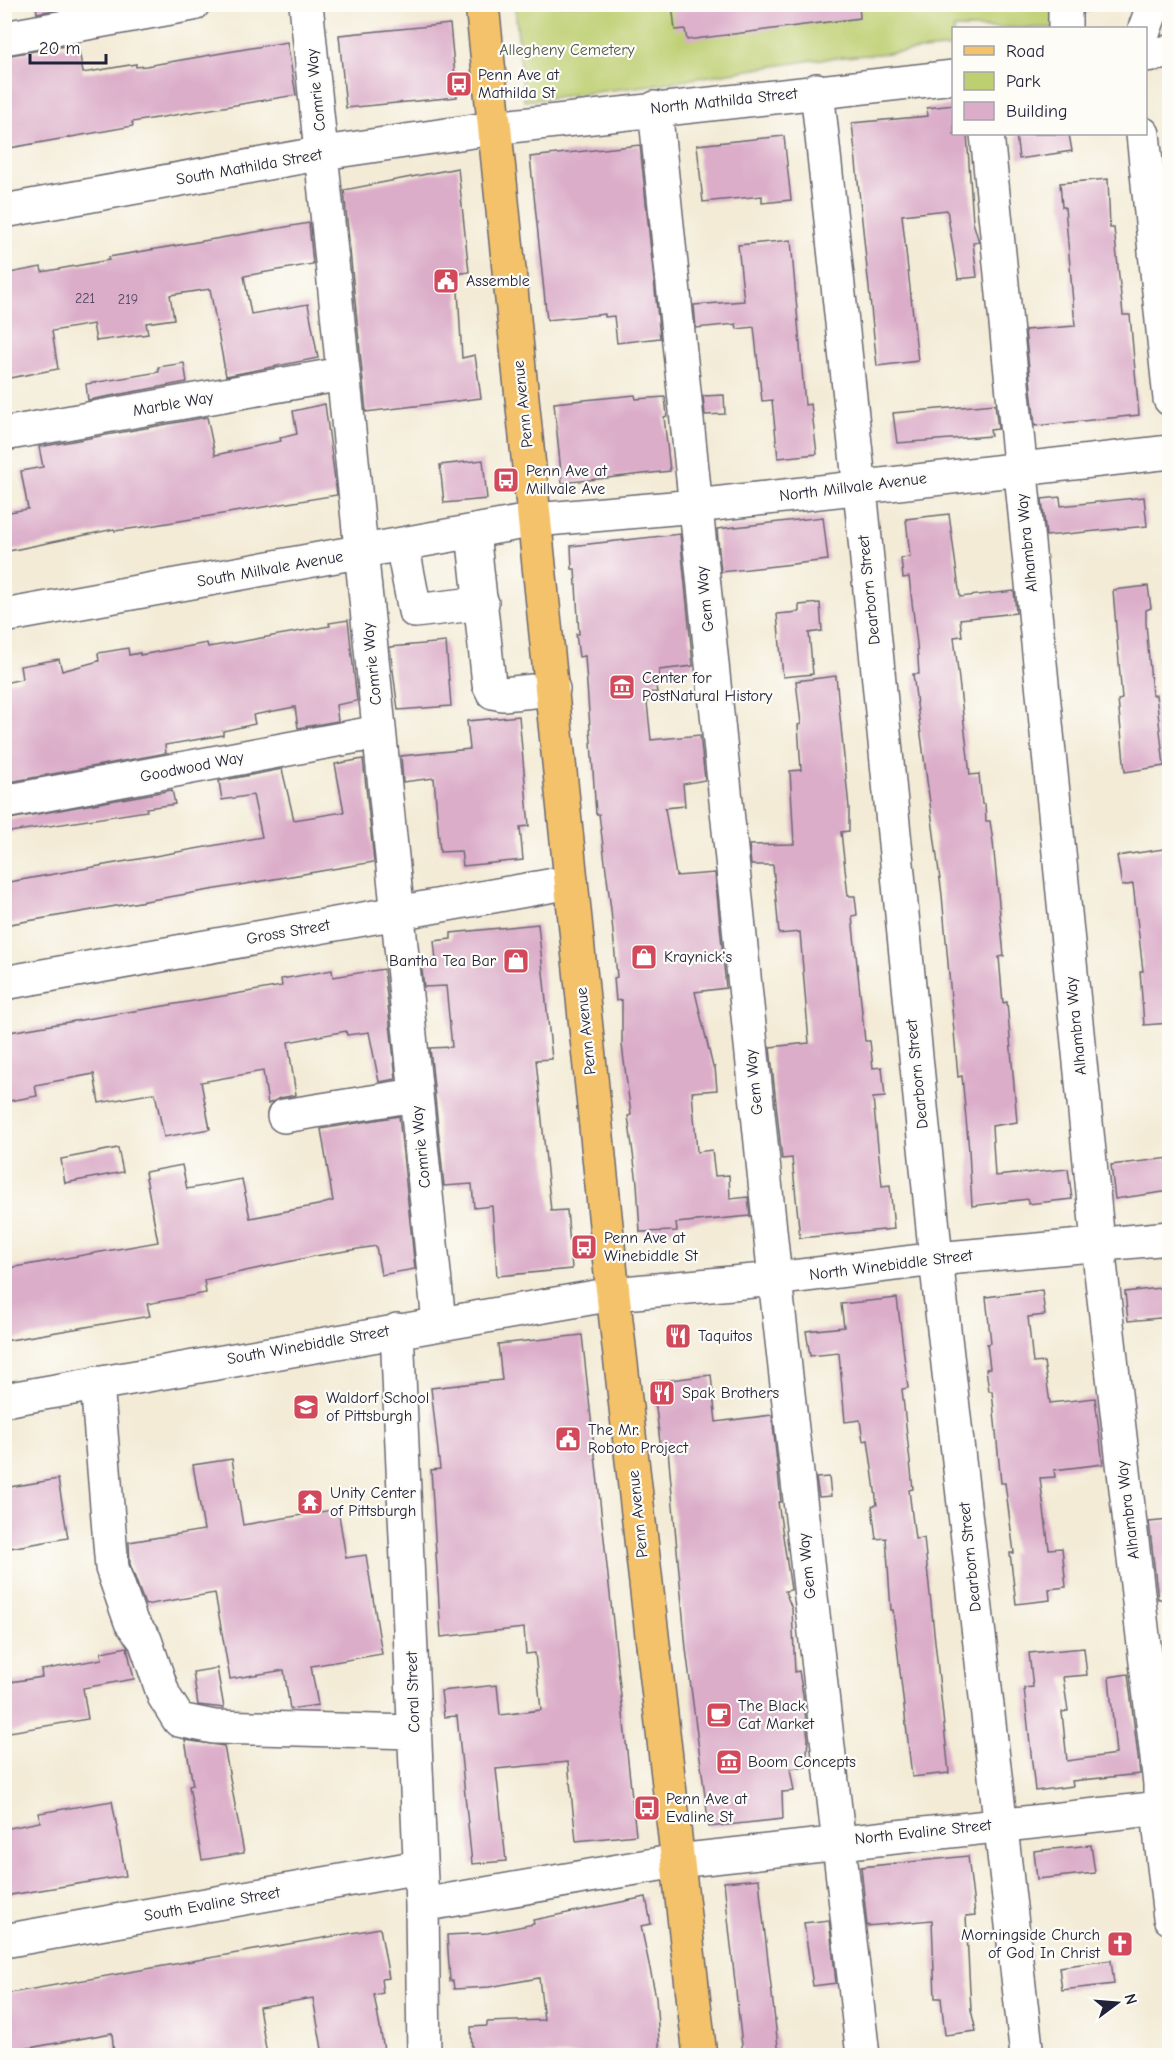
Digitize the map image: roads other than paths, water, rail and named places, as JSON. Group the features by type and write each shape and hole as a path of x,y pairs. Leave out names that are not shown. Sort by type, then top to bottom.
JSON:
{"main road":[{"name":"Penn Avenue","path":"482,4 613,1294 700,2055"}],"street":[{"path":"4,38 193,4"},
{"name":"Comrie Way","path":"306,4 323,153 342,374 439,1323"},
{"path":"1065,4 1065,27"},
{"path":"1145,27 1154,4"},
{"path":"1147,55 1170,52"},
{"name":"North Mathilda Street","path":"494,128 817,90 952,77"},
{"name":"Dearborn Street","path":"817,90 936,1259 1028,2055"},
{"name":"Gem Way","path":"655,108 775,1279 863,2055"},
{"name":"South Mathilda Street","path":"4,211 323,153 494,128"},
{"name":"Alhambra Way","path":"987,135 1098,1246 1160,1784 1165,1807 1160,1830 1170,1918"},
{"path":"1143,135 1170,399"},
{"name":"Marble Way","path":"4,434 342,374"},
{"name":"North Millvale Avenue","path":"535,520 696,506 1170,452"},
{"name":"South Millvale Avenue","path":"4,616 535,520"},
{"path":"473,532 489,684 493,692 502,694 553,689"},
{"path":"402,544 415,611 482,603"},
{"name":"Goodwood Way","path":"4,802 379,732"},
{"name":"Gross Street","path":"4,983 571,882"},
{"path":"284,1116 415,1095"},
{"name":"North Winebiddle Street","path":"613,1294 775,1279 936,1259 1170,1238"},
{"name":"South Winebiddle Street","path":"4,1400 613,1294"},
{"name":"Coral Street","path":"397,1330 422,1905 424,2055"},
{"path":"97,1383 112,1568 131,1622 145,1640 164,1696 179,1720 214,1727 415,1732"},
{"name":"North Evaline Street","path":"677,1861 838,1841 1165,1807"},
{"path":"422,1905 677,1861"},
{"name":"South Evaline Street","path":"4,1941 419,1867"}],"place":[{"name":"Penn Ave at Mathilda St","path":"459,84"},
{"name":"Assemble","path":"446,281"},
{"name":"Penn Ave at Millvale Ave","path":"506,480"},
{"name":"Center for PostNatural History","path":"622,687"},
{"name":"Kraynick's","path":"644,957"},
{"name":"Bantha Tea Bar","path":"516,961"},
{"name":"Penn Ave at Winebiddle St","path":"584,1247"},
{"name":"Taquitos","path":"678,1336"},
{"name":"Spak Brothers","path":"662,1393"},
{"name":"Waldorf School of Pittsburgh","path":"306,1407"},
{"name":"The Mr. Roboto Project","path":"568,1439"},
{"name":"Unity Center of Pittsburgh","path":"310,1502"},
{"name":"The Black Cat Market","path":"719,1715"},
{"name":"Boom Concepts","path":"729,1762"},
{"name":"Penn Ave at Evaline St","path":"647,1808"},
{"name":"Morningside Church of God In Christ","path":"1120,1944"}],"park label":[{"name":"Allegheny Cemetery","path":"567,50"}]}
